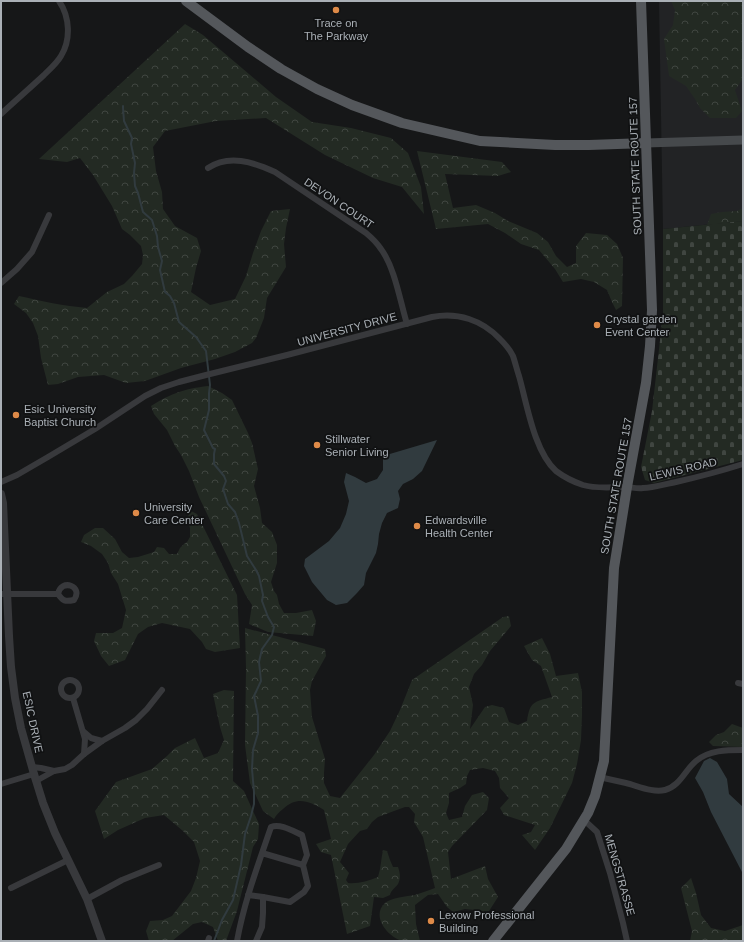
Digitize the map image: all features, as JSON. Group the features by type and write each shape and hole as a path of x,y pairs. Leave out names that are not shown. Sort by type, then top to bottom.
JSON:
{"main road":[{"path":"186,1 248,47 317,89 352,105 402,123 480,141 555,145 589,146 743,140"},
{"name":"SOUTH STATE ROUTE 157","path":"493,941 566,849 584,820 595,796 604,761 614,568 649,364 652,328 640,1"}],"street":[{"path":"1,114 40,79 61,56 66,43 68,22 59,1"},
{"name":"DEVON COURT","path":"208,168 217,163 245,161 275,172 366,233 374,240 387,258 406,324"},
{"path":"1,283 17,269 32,252 49,215"},
{"name":"UNIVERSITY DRIVE","path":"1,482 17,475 52,455 145,396 161,388 199,376 438,316 458,316 483,325 494,333 504,343 513,356 539,446 547,460 556,471 585,486 612,488 627,487"},
{"name":"LEWIS ROAD","path":"627,487 643,488 661,485 743,464"},
{"name":"ESIC DRIVE","path":"1,494 3,503 4,594 14,690 21,728 43,803 55,833 87,899 101,941"},
{"path":"4,594 58,594"},
{"path":"1,784 34,774 65,769 72,765 102,741 136,720 147,710 162,690"},
{"path":"73,698 84,732 84,754"},
{"path":"84,732 91,738 102,741"},
{"path":"600,777 650,789 665,790 676,784 697,760 721,750 743,750"},
{"path":"34,774 41,768 54,771"},
{"name":"MENGSTRASSE","path":"584,820 597,832 610,873 627,941"},
{"path":"237,941 245,905 262,853 271,827 280,826 302,835 308,855 303,865 308,886 304,892 290,902 248,896"},
{"path":"262,853 303,865"},
{"path":"11,888 68,860"},
{"path":"87,899 122,880 159,865"},
{"path":"256,941 262,927 264,913 263,897"}],"shaded area":[{"path":"659,1 743,1 743,221 663,229"},
{"path":"437,440 422,471 413,479 403,484 398,491 400,499 398,508 387,513 382,523 376,553 366,573 364,585 347,603 336,605 327,600 312,582 304,566 305,559 329,541 340,528 346,514 349,501 344,482 346,473 366,483 377,479 383,470 383,456"},
{"path":"710,758 717,762 727,779 729,794 743,807 743,874 695,778 704,761"}],"green space":[{"path":"671,1 743,1 743,79 735,90 742,111 736,118 710,118 700,108 686,86 669,76 664,39 673,25 675,10"},
{"path":"185,24 203,35 276,97 312,122 351,128 391,138 408,153 421,187 424,214 402,187 373,178 325,155 266,118 216,121 165,131 153,147 156,171 162,192 163,209 175,226 197,238 201,251 191,292 210,305 235,299 246,276 261,231 271,211 290,209 284,244 286,267 267,298 264,318 256,338 252,343 235,352 181,368 145,381 126,383 104,375 78,377 58,384 48,385 41,358 38,336 33,323 26,313 14,304 19,296 61,305 87,308 107,292 124,284 142,264 143,255 141,246 122,229 112,206 93,175 80,158 67,162 39,159"},
{"path":"417,151 502,162 511,172 498,176 445,174 453,208 476,205 537,233 548,242 556,256 567,267 576,263 576,246 586,233 607,235 617,244 623,258 622,306 616,310 607,290 594,282 581,279 563,282 555,269 539,250 521,244 488,224 436,229"},
{"path":"743,208 743,221 707,225 711,214 737,211"},
{"path":"743,221 743,460 654,483 645,480 641,467 652,411 663,314 663,229"},
{"path":"208,386 232,400 252,443 258,469 254,486 260,508 262,523 272,532 277,545 277,563 271,582 279,604 284,613 296,613 312,610 316,621 313,636 268,632 249,624 252,605 245,594 199,497 181,455 167,430 154,414 151,406 165,398 185,390"},
{"path":"191,511 197,514 237,595 240,648 215,652 206,649 202,642 190,629 162,623 148,627 138,634 125,660 109,666 101,656 94,641 96,633 113,633 122,628 126,610 118,584 111,573 108,563 102,554 91,546 81,542 84,535 95,528 103,528 115,539 122,552 129,558 154,552 157,547 164,548 169,554 177,554 180,548 190,537 190,528 187,518"},
{"path":"509,616 511,626 490,651 482,665 474,674 469,687 473,705 470,729 485,707 492,705 504,708 509,722 518,725 527,721 531,706 534,703 552,697 541,666 532,660 524,646 542,638 550,654 556,676 578,673 582,692 582,715 581,740 577,764 572,783 550,828 535,850 522,835 531,832 535,825 504,815 500,808 509,798 500,788 499,778 495,771 483,768 470,770 467,776 466,784 449,793 449,803 446,813 449,820 462,817 465,806 472,795 483,792 489,798 487,810 448,852 451,879 485,866 488,879 498,897 489,911 478,913 475,910 465,909 453,912 447,907 438,894 428,895 415,905 416,924 420,941 402,941 391,935 386,930 380,919 381,908 385,903 391,900 415,895 435,888 423,837 414,822 415,814 409,807 405,807 378,817 367,829 360,831 348,844 340,862 349,873 346,880 348,883 356,883 378,877 383,850 387,851 393,867 398,867 400,880 390,895 383,898 374,897 370,926 347,934 331,855 321,852 316,844 331,839 324,810 308,802 298,801 288,805 279,812 274,819 263,811 250,783 245,745 245,628 325,649 326,656 312,681 310,690 312,717 325,759 324,783 330,796 340,798 374,755 390,731 412,680 503,617"},
{"path":"224,690 234,691 233,781 244,791 259,824 258,839 253,847 237,911 226,941 218,941 213,927 202,922 193,924 172,941 149,941 146,931 150,921 163,920 172,916 191,891 200,861 194,842 164,815 145,818 118,830 104,839 95,811 116,782 152,769 175,748 195,738 204,758 218,753 224,740 213,694"},
{"path":"732,724 743,728 743,747 713,746 709,742 716,735 724,732"},
{"path":"691,878 701,915 711,928 725,931 743,925 743,941 690,941 692,931 681,888"}],"waterway":[{"path":"123,106 124,121 132,138 131,144 135,163 135,186 143,212 152,220 157,236 162,261 160,270 165,292 170,296 174,303 179,322 196,337 206,351 210,385 209,410 204,430 213,448 215,449 214,464 224,476 226,481 223,489 228,504 235,512 239,523 247,556 259,576 263,595 262,601 268,617 274,627 272,635 262,649 259,662 261,681 254,696 258,716 258,733 253,750 252,769 254,804 245,834 241,865 233,900 222,920 214,941"}],"place":[{"name":"Trace on The Parkway","path":"336,10"},
{"name":"Crystal garden Event Center","path":"597,325"},
{"name":"Esic University Baptist Church","path":"16,415"},
{"name":"Stillwater Senior Living","path":"317,445"},
{"name":"University Care Center","path":"136,513"},
{"name":"Edwardsville Health Center","path":"417,526"},
{"name":"Lexow Professional Building","path":"431,921"}]}
